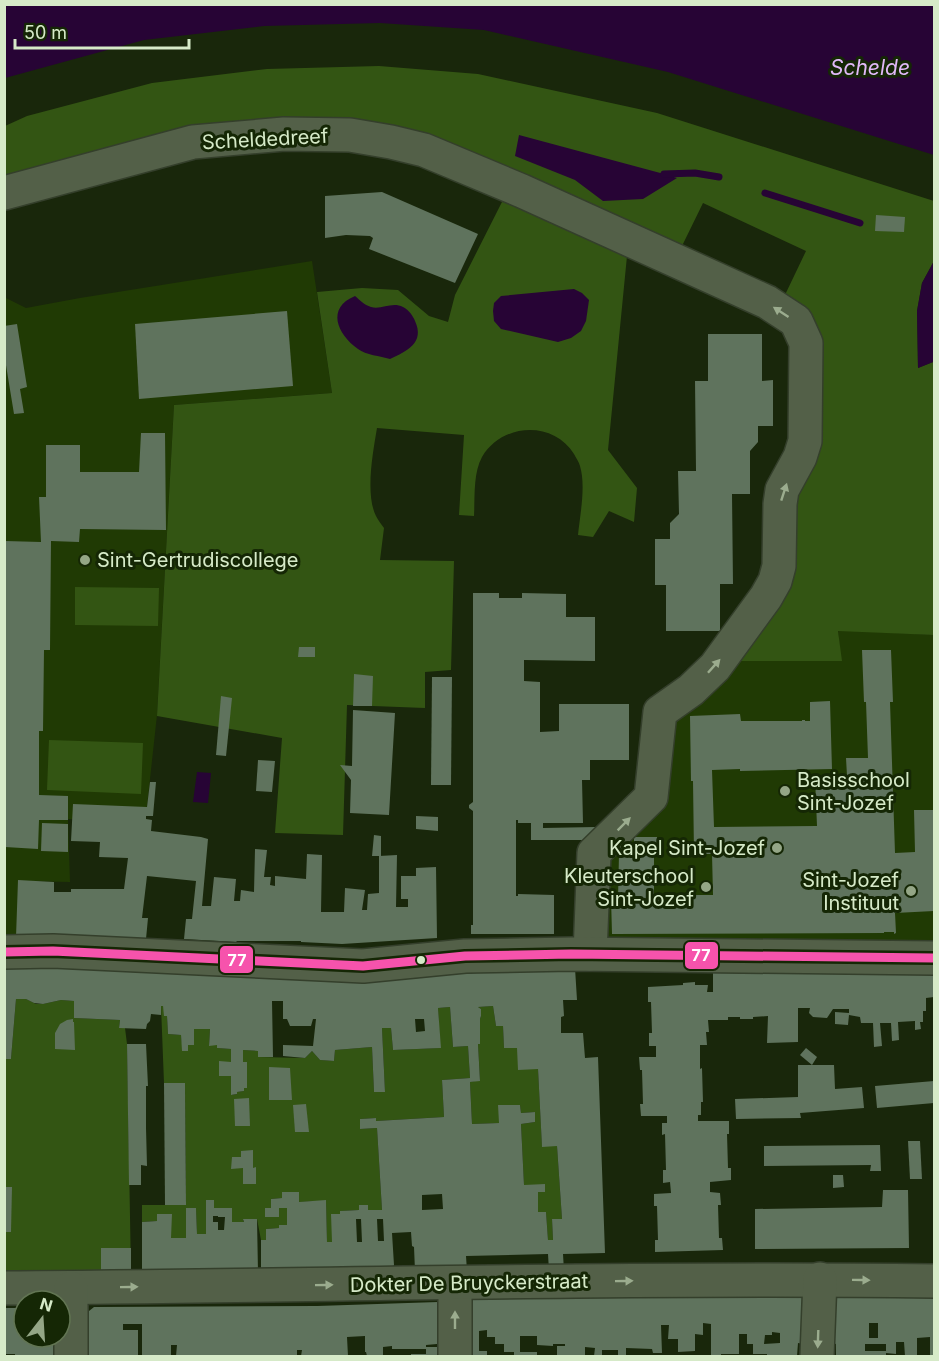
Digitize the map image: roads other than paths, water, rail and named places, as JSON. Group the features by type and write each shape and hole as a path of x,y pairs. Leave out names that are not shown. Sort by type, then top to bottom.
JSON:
{"street":[{"name":"Scheldedreef","path":"4,193 193,142 284,134 350,135 424,150 522,191 766,302 796,321 806,344 805,441 800,457 782,490 778,566 775,581 715,667 691,690 660,712 651,797 594,853 590,954"},
{"path":"4,952 65,952 363,966 465,956 590,954 934,958"},
{"path":"818,1356 820,1279"},
{"name":"Dokter De Bruyckerstraat","path":"4,1288 820,1279 934,1281"},
{"path":"455,1283 455,1356"},
{"path":"71,1288 71,1356"}],"water":[{"name":"Schelde","path":"5,4 934,5 934,155 668,72 484,30 380,23 264,26 144,40 5,78"},
{"path":"519,135 677,178 643,199 603,201 575,180 515,156"},
{"path":"934,261 934,359 933,362 918,368 917,311 922,283"},
{"path":"574,289 589,300 586,321 581,331 571,338 558,342 501,329 494,321 494,303 501,296"},
{"path":"355,296 371,307 399,305 407,310 413,317 417,329 418,335 413,345 390,359 358,349 340,329 338,321 340,307"},
{"path":"197,772 211,773 208,803 193,802"}],"waterway":[{"path":"664,174 695,173 719,177"},
{"path":"765,193 860,223"}],"place":[{"name":"Sint-Gertrudiscollege","path":"85,560"},
{"name":"Basisschool Sint-Jozef","path":"785,791"},
{"name":"Kapel Sint-Jozef","path":"777,848"},
{"name":"Kleuterschool Sint-Jozef","path":"706,887"},
{"name":"Sint-Jozef Instituut","path":"911,891"}]}
